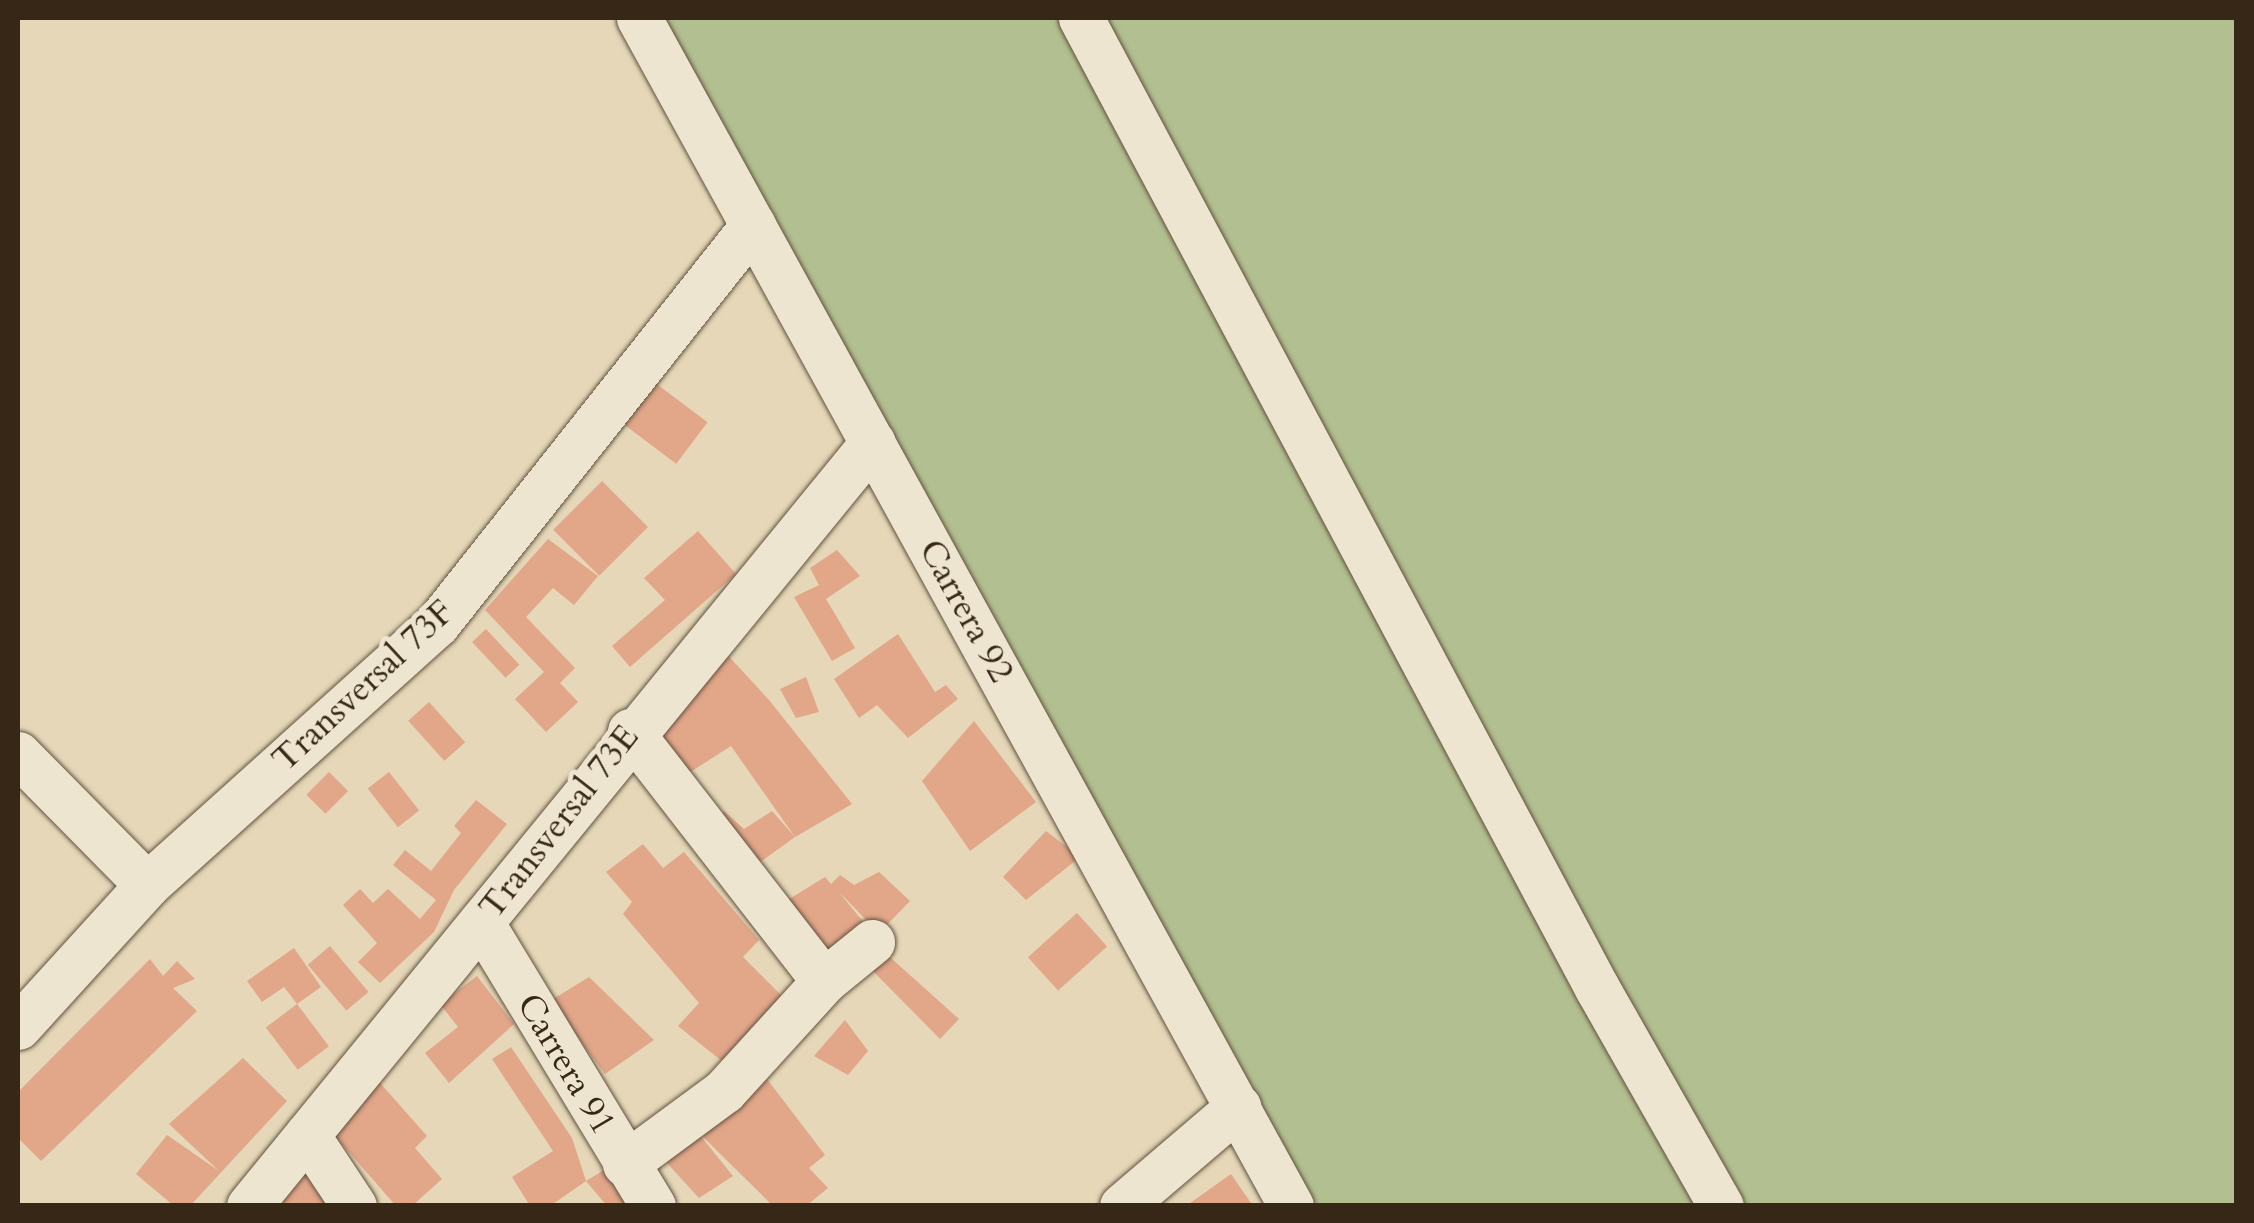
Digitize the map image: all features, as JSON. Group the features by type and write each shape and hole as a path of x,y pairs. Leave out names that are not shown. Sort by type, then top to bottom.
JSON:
{"street":[{"name":"Carrera 92","path":"639,18 1292,1206"},
{"path":"1081,18 1597,988 1720,1206"},
{"name":"Transversal 73F","path":"18,1027 146,885 437,624 752,225"},
{"name":"Transversal 73E","path":"250,1206 630,731 873,442"},
{"path":"630,731 824,981"},
{"path":"18,754 146,885"},
{"name":"Carrera 91","path":"481,922 653,1206"},
{"path":"625,1164 724,1091 824,981 872,942"},
{"path":"1122,1206 1238,1107"},
{"path":"306,1135 354,1206"}],"green space":[{"path":"656,18 2236,18 2236,1205 1316,1205"}],"building":[{"path":"654,382 708,422 676,464 623,424"},
{"path":"602,481 648,527 599,576 553,530"},
{"path":"698,531 736,574 630,667 612,646 665,600 644,578"},
{"path":"548,539 598,576 574,605 553,588 526,617 575,668 560,683 578,702 546,732 515,699 544,672 485,610"},
{"path":"837,550 860,576 826,599 855,648 832,661 794,597 819,585 810,568"},
{"path":"486,629 519,665 506,678 472,642"},
{"path":"898,634 935,692 946,685 958,699 908,738 877,705 859,718 834,679"},
{"path":"723,650 769,700 852,804 795,837 731,746 681,778 653,727"},
{"path":"806,677 819,712 796,718 780,689"},
{"path":"429,702 465,742 444,761 408,721"},
{"path":"974,721 1036,802 970,851 922,781"},
{"path":"329,772 348,791 325,814 306,795"},
{"path":"389,772 419,811 398,827 368,789"},
{"path":"476,800 507,824 454,890 434,932 380,983 358,962 377,943 343,905 360,889 373,903 388,889 420,919 436,900 393,865 405,850 431,871 461,833 454,826"},
{"path":"724,811 744,829 772,811 795,837 749,870 706,822"},
{"path":"1046,831 1080,857 1026,900 1003,877"},
{"path":"643,844 663,868 684,852 759,940 743,957 784,998 728,1066 678,1026 699,1003 623,914 632,902 606,872"},
{"path":"879,872 910,901 879,933 838,891 869,929 819,963 778,906 825,877 831,884 840,875 854,885"},
{"path":"1077,913 1107,946 1058,991 1028,957"},
{"path":"330,946 369,992 346,1011 308,965"},
{"path":"294,948 321,987 297,1004 284,987 262,1002 247,981"},
{"path":"882,950 959,1019 940,1039 866,964"},
{"path":"150,959 163,976 177,961 195,979 173,988 197,1011 41,1161 18,1138 18,1092"},
{"path":"477,976 514,1024 449,1083 425,1053 458,1027 440,1004"},
{"path":"589,977 654,1040 605,1074 550,1001"},
{"path":"297,1004 329,1046 298,1070 266,1027"},
{"path":"845,1020 868,1051 848,1075 814,1056"},
{"path":"511,1047 572,1138 586,1181 550,1206 530,1206 512,1177 553,1151 492,1059"},
{"path":"243,1058 287,1101 190,1206 174,1206 136,1174 167,1135 219,1171 169,1124"},
{"path":"373,1075 427,1136 415,1148 442,1179 412,1206 396,1206 321,1120"},
{"path":"767,1079 825,1155 809,1168 828,1188 806,1206 773,1206 695,1129"},
{"path":"695,1129 733,1176 699,1198 656,1151"},
{"path":"300,1164 331,1206 256,1206"},
{"path":"606,1169 630,1206 607,1206 586,1181"},
{"path":"1231,1174 1253,1206 1186,1206"}]}
